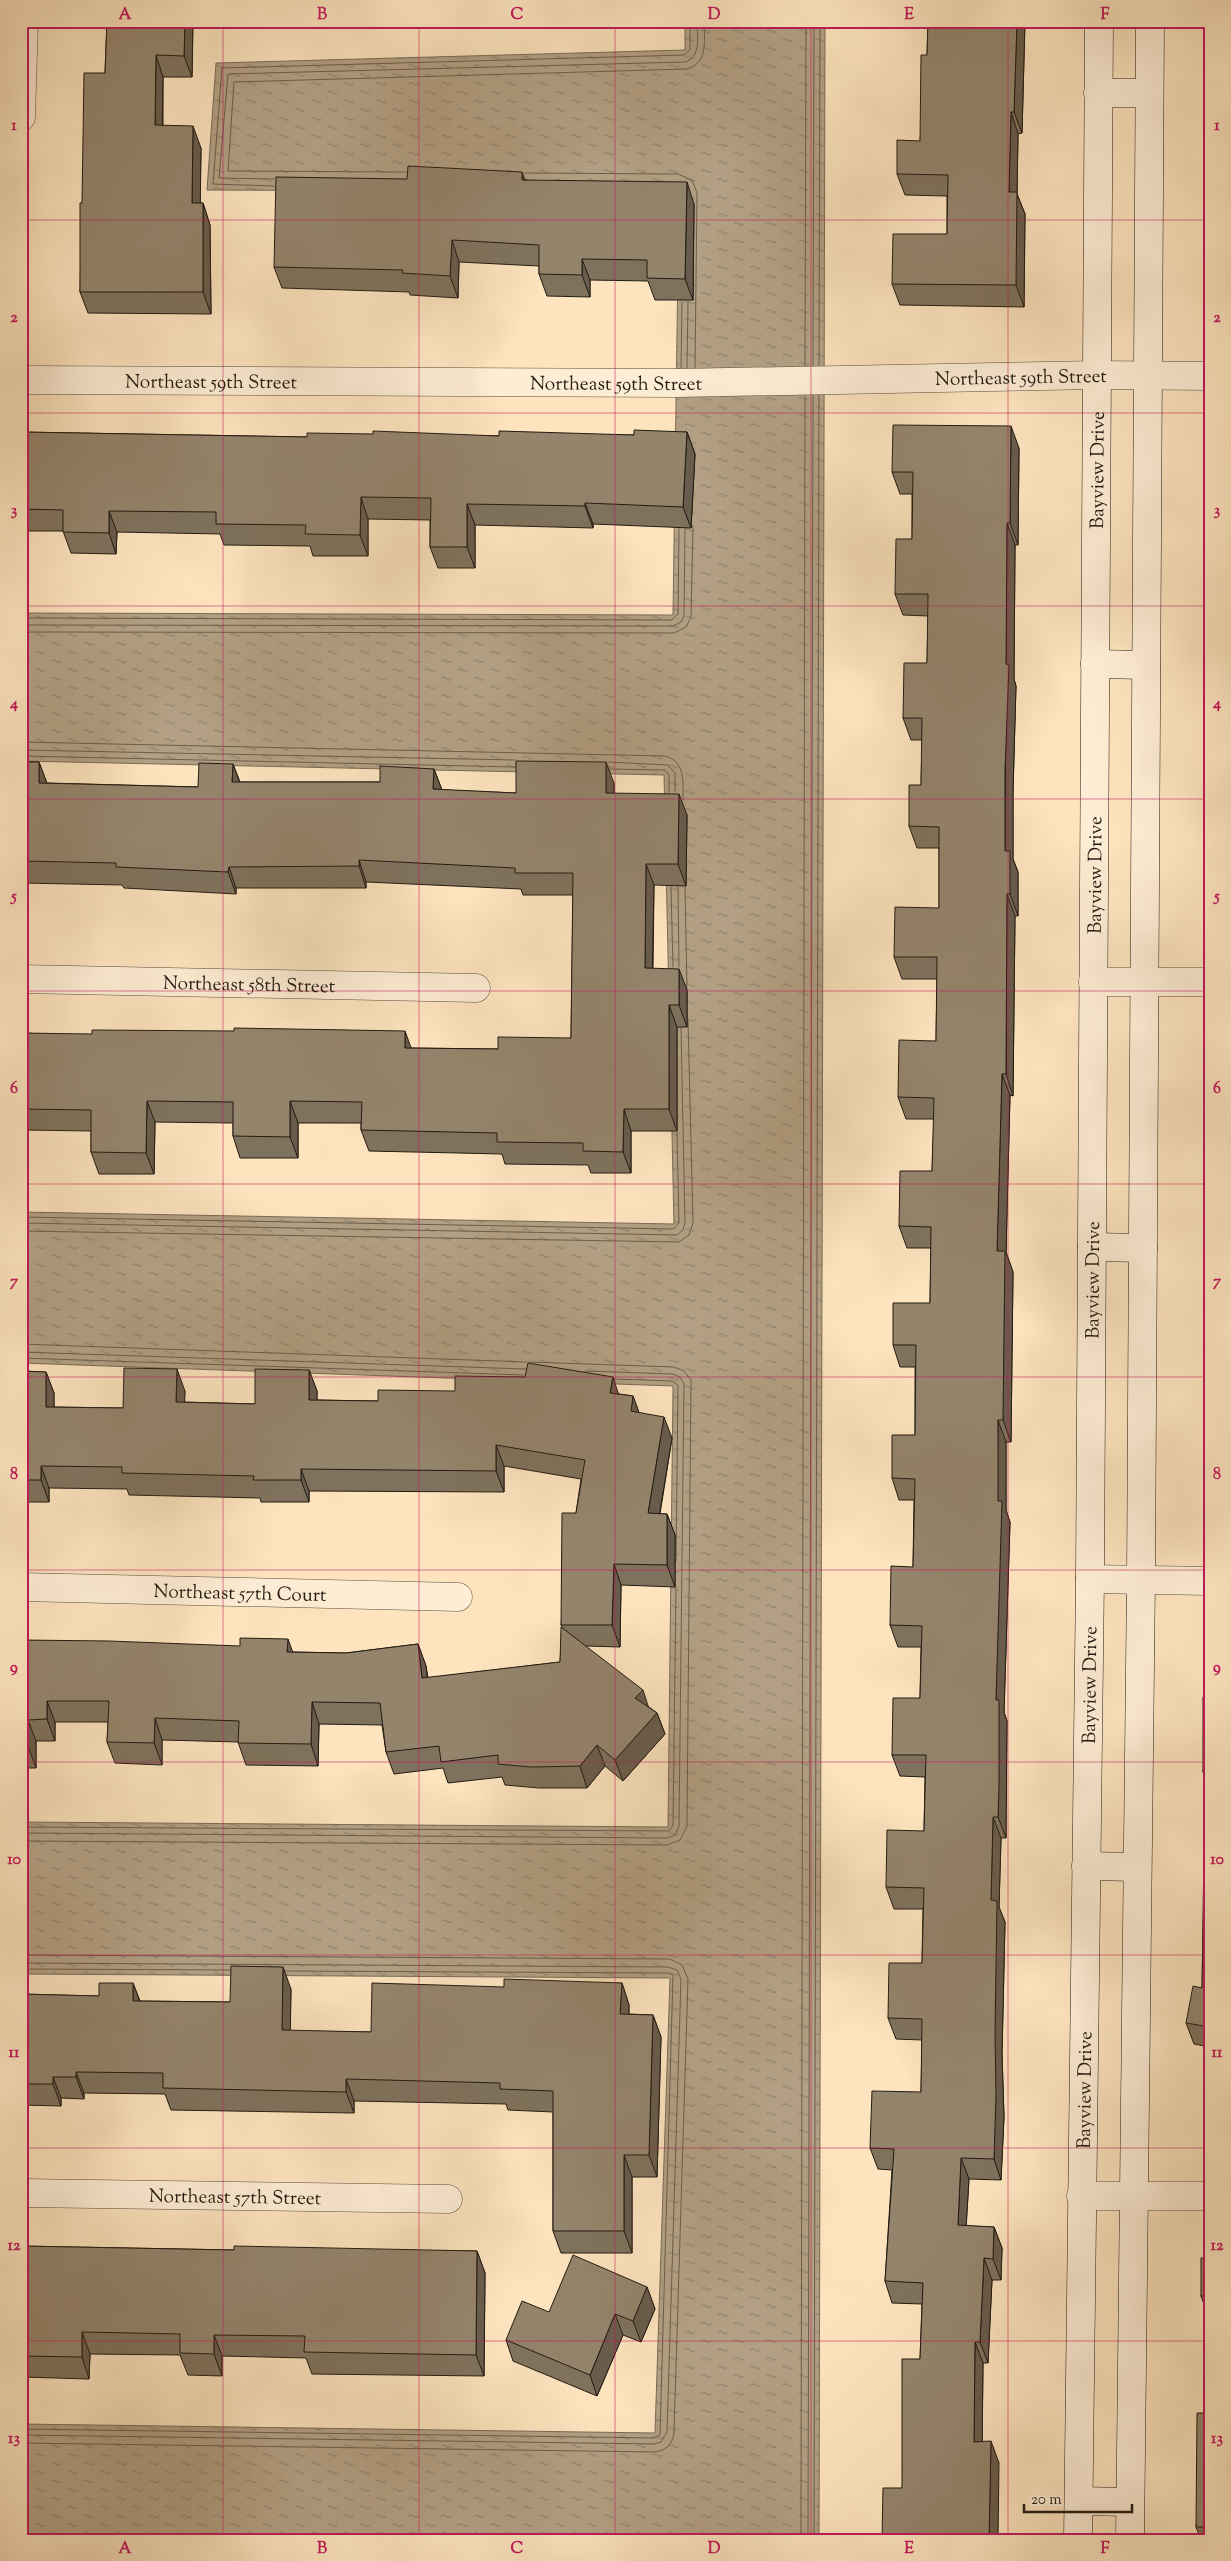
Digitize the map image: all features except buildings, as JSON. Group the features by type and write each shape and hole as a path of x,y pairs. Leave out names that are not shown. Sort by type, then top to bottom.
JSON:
{"street":[{"path":"21,117 24,21"},
{"name":"Bayview Drive","path":"1078,2540 1090,1580 1098,21"},
{"path":"1130,2540 1132,2196 1141,1580 1150,21"},
{"path":"1098,93 1149,93"},
{"name":"Northeast 59th Street","path":"21,380 677,383 1097,375 1210,376"},
{"path":"1095,664 1146,665"},
{"name":"Northeast 58th Street","path":"21,979 476,988"},
{"path":"1093,982 1210,982"},
{"path":"1092,1246 1143,1248"},
{"path":"1090,1580 1210,1582"},
{"name":"Northeast 57th Court","path":"21,1587 458,1597"},
{"path":"1086,1866 1137,1867"},
{"name":"Northeast 57th Street","path":"21,2193 448,2199"},
{"path":"1081,2196 1210,2196"},
{"path":"1079,2501 1130,2502"}],"water":[{"path":"685,21 825,21 819,2540 21,2540 21,2424 655,2433 670,1978 21,1974 21,1822 668,1827 673,1386 21,1363 21,1212 674,1224 664,775 21,761 21,613 673,615 679,192 207,190 216,63 685,50"}]}
